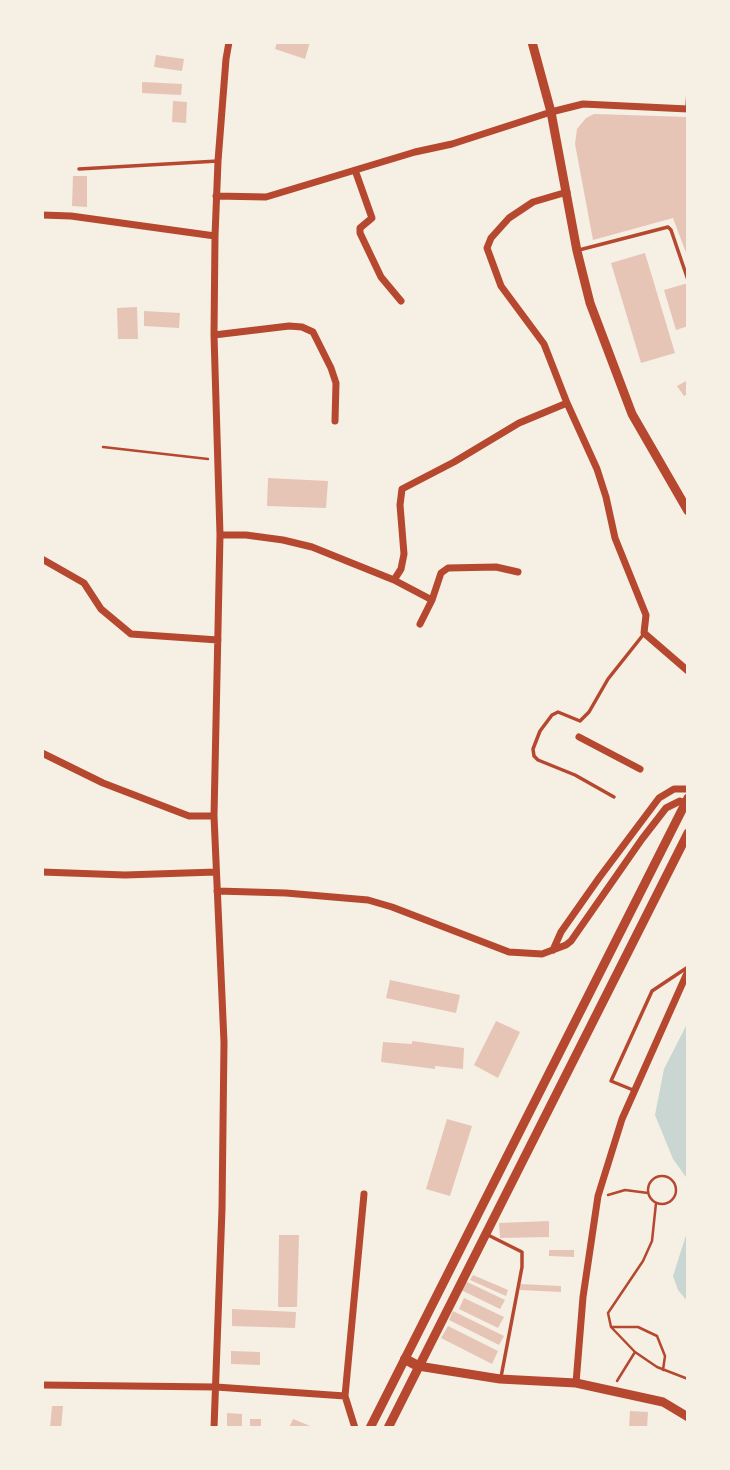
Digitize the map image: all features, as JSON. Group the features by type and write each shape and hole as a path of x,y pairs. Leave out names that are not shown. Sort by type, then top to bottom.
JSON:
{"main road":[{"path":"405,1359 418,1366"}],"street":[{"path":"214,1428 222,1209 224,1056 214,816 220,536 214,335 215,236 218,161 229,42"},
{"path":"532,42 551,112 577,251 590,303 632,414 688,511"},
{"path":"216,196 266,197 583,104 688,109"},
{"path":"355,170 372,218 360,228 360,233 381,277 401,301"},
{"path":"567,192 533,202 509,218 491,238 487,248 501,286 544,344 567,404 597,469 615,538 646,615 645,633 688,671"},
{"path":"42,215 71,216 215,236"},
{"path":"214,335 289,326 302,327 313,332 336,383 335,421"},
{"path":"394,580 401,569 404,554 400,505 402,489 519,423 567,404"},
{"path":"220,536 246,535 313,547 394,580 432,600"},
{"path":"42,559 83,583 101,609 131,634 218,640"},
{"path":"420,624 441,573 447,568 496,567 518,572"},
{"path":"579,737 640,769"},
{"path":"42,753 103,783 189,816 214,816"},
{"path":"553,950 561,932 659,798 674,789 688,789"},
{"path":"217,891 286,893 368,901 392,907 509,952 535,954 553,950 570,941 666,808 674,803 687,801"},
{"path":"370,1428 687,801"},
{"path":"388,1428 688,833"},
{"path":"42,872 125,875 216,872"},
{"path":"576,1383 583,1297 598,1196 622,1119 688,969"},
{"path":"355,1428 345,1396 364,1194"},
{"path":"418,1366 500,1379 576,1383 663,1402 688,1417"},
{"path":"42,1385 216,1387 345,1396"}],"lane":[{"path":"688,92 688,109"},
{"path":"79,169 218,161"},
{"path":"577,251 665,227 671,230 687,268 688,280"},
{"path":"614,797 575,775 538,760 533,749 540,731 552,715 558,712 579,721 590,712 608,680 645,633"},
{"path":"635,1091 611,1082 652,991 688,969"},
{"path":"485,1233 522,1252 522,1267 500,1379"}],"path":[{"path":"103,447 218,460"},
{"path":"648,1193 649,1183 656,1177 663,1176 672,1181 676,1188 673,1198 667,1203 656,1203"},
{"path":"598,1196 625,1190 648,1193 656,1203 652,1241 643,1261 608,1312 611,1327 635,1352 663,1370 688,1379"},
{"path":"611,1327 638,1327 657,1336 665,1356 663,1370"},
{"path":"611,1390 635,1352"}],"shaded area":[{"path":"688,1022 688,1180 673,1159 655,1115 664,1069"},
{"path":"688,1229 688,1302 678,1290 673,1276"}],"building":[{"path":"277,42 310,42 305,59 275,49"},
{"path":"156,55 184,59 182,71 154,67"},
{"path":"142,82 182,84 181,95 142,93"},
{"path":"173,101 187,102 186,123 172,122"},
{"path":"594,114 688,117 688,258 673,218 593,240 575,144 577,129 586,118"},
{"path":"73,176 87,176 87,207 72,206"},
{"path":"645,253 675,353 641,363 611,263"},
{"path":"688,283 688,326 676,330 664,290"},
{"path":"137,307 138,339 118,339 117,308"},
{"path":"144,311 180,313 179,328 144,326"},
{"path":"688,380 688,394 684,396 677,386"},
{"path":"268,478 328,481 326,508 267,506"},
{"path":"390,980 460,995 456,1013 386,998"},
{"path":"496,1021 520,1032 498,1078 474,1065"},
{"path":"412,1041 464,1048 463,1069 435,1066 435,1069 381,1062 383,1042 412,1044"},
{"path":"447,1119 472,1126 450,1196 426,1189"},
{"path":"549,1221 549,1237 500,1238 499,1223"},
{"path":"279,1235 299,1235 297,1307 278,1307"},
{"path":"549,1250 574,1250 574,1257 549,1256"},
{"path":"473,1275 508,1290 506,1296 470,1280"},
{"path":"465,1281 505,1300 500,1309 461,1290"},
{"path":"520,1284 561,1286 561,1292 520,1290"},
{"path":"464,1298 504,1317 498,1328 459,1309"},
{"path":"232,1309 296,1312 295,1328 232,1326"},
{"path":"453,1311 504,1336 499,1345 449,1320"},
{"path":"448,1326 498,1351 492,1364 441,1338"},
{"path":"231,1351 260,1352 260,1365 231,1364"},
{"path":"52,1406 63,1406 61,1428 50,1428"},
{"path":"630,1411 648,1412 647,1428 629,1428"},
{"path":"227,1413 242,1414 242,1428 227,1428"},
{"path":"250,1419 261,1419 261,1428 250,1428"},
{"path":"293,1419 315,1428 289,1428"}]}
